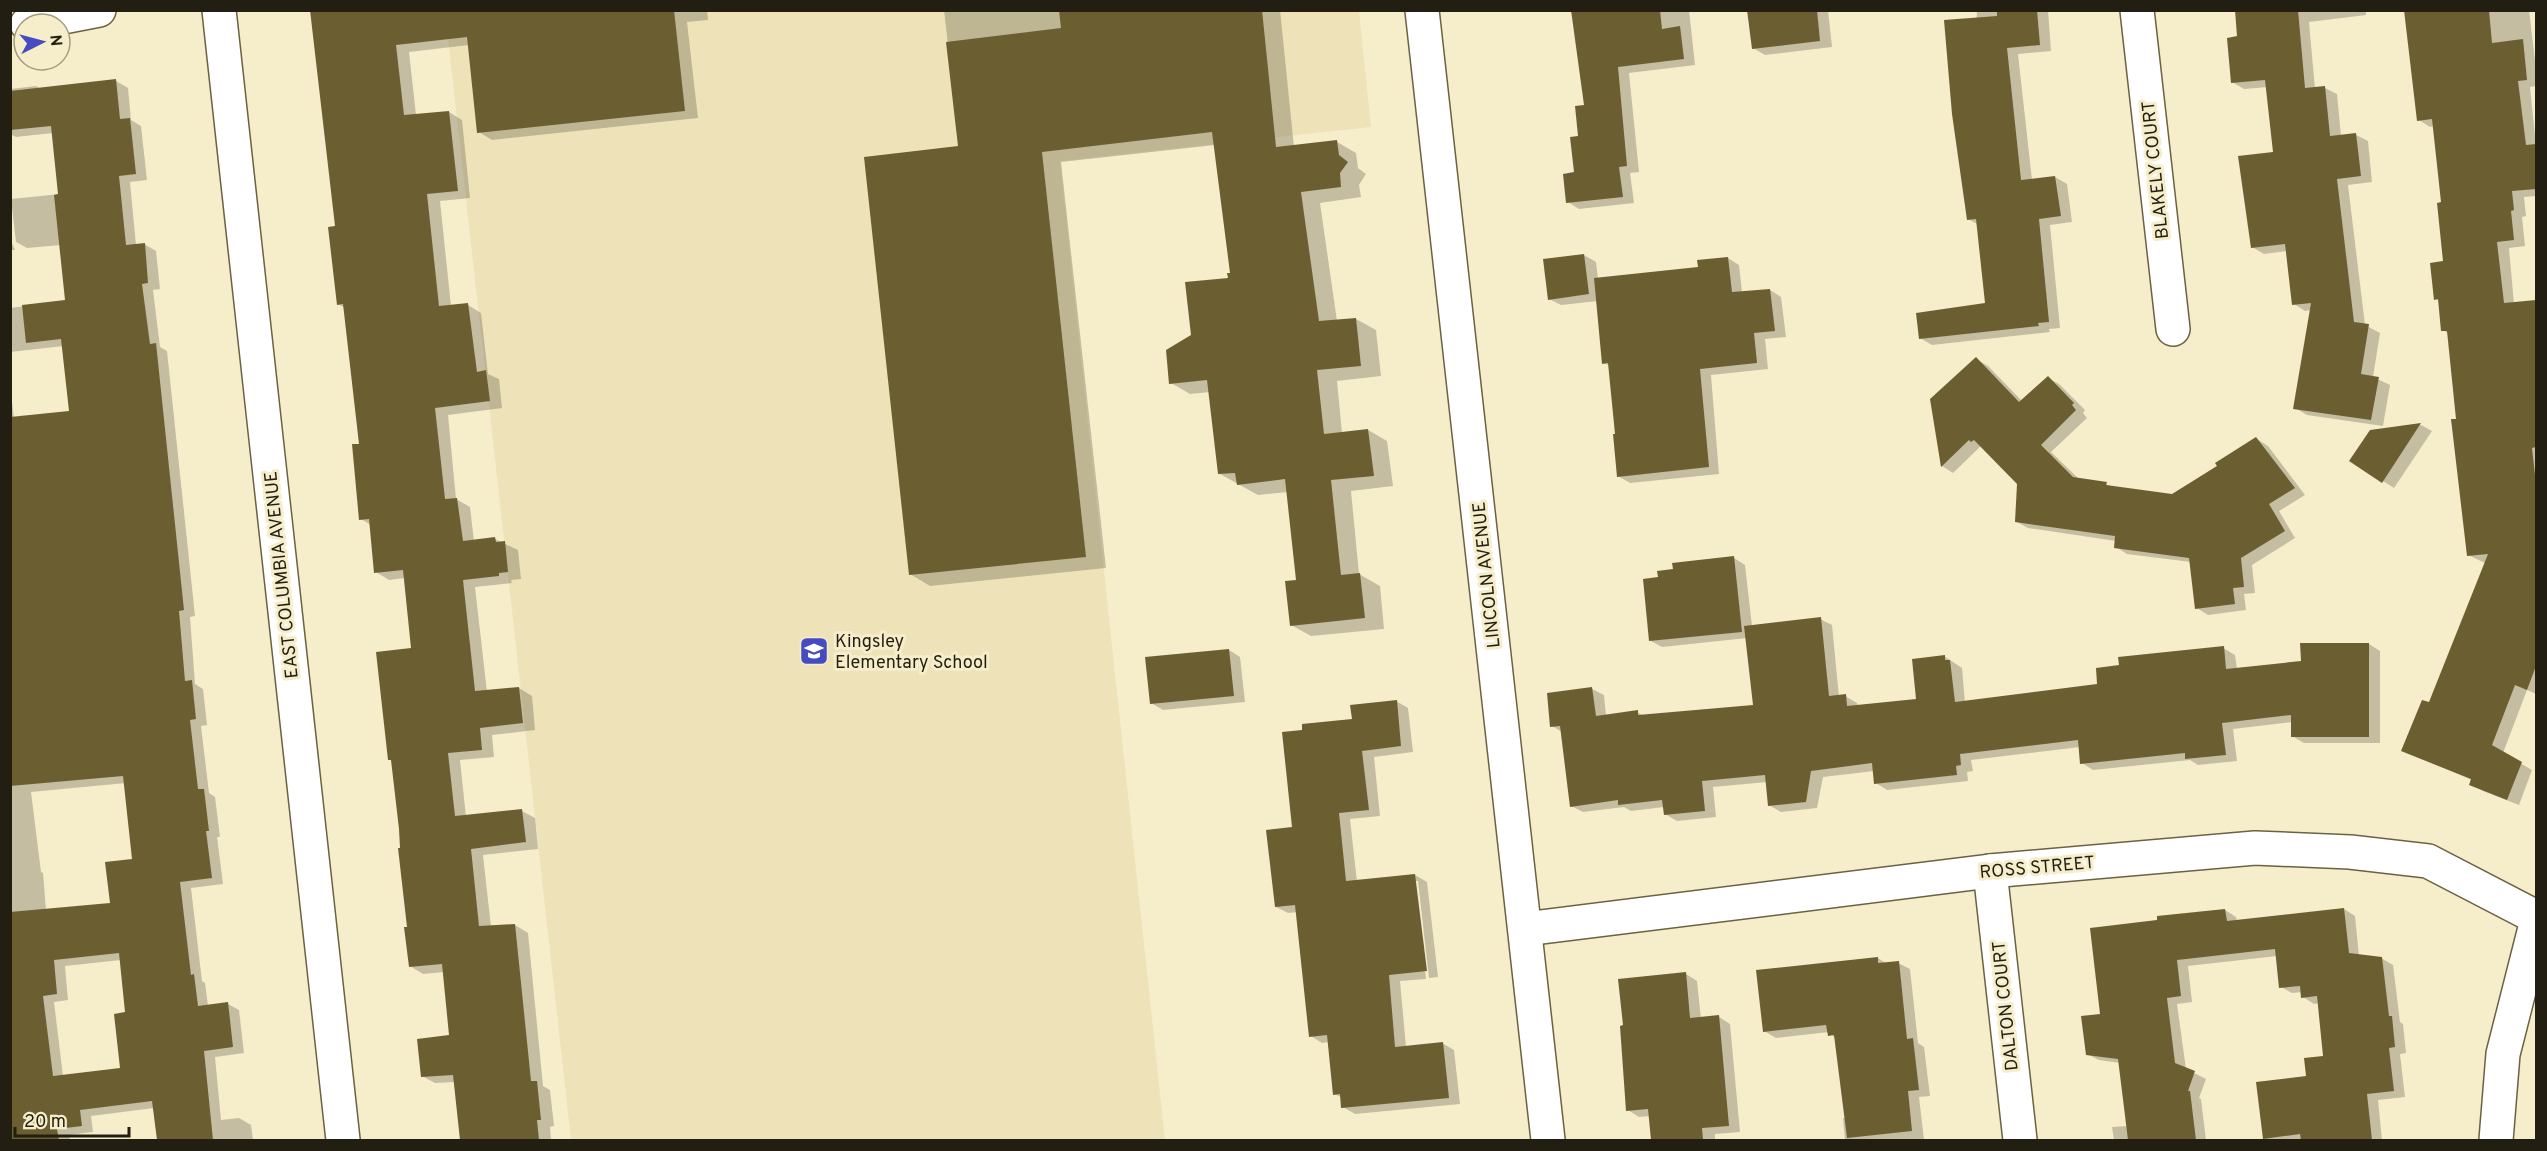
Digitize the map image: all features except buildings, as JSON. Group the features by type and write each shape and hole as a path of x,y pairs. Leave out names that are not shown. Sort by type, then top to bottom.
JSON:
{"street":[{"path":"72,15 99,10"},
{"name":"EAST COLUMBIA AVENUE","path":"219,10 343,1140"},
{"name":"LINCOLN AVENUE","path":"1422,10 1548,1140"},
{"name":"BLAKELY COURT","path":"2137,10 2173,329"},
{"name":"ROSS STREET","path":"1526,929 1990,871 2255,848 2350,852 2428,861 2536,917"},
{"name":"DALTON COURT","path":"1990,871 2020,1140"},
{"path":"2496,1140 2503,1054 2536,924"}],"shaded area":[{"name":"Kingsley Elementary School","path":"445,11 1359,11 1371,127 1060,161 1165,1140 571,1140"}],"place":[{"name":"Kingsley Elementary School","path":"814,651"}]}
